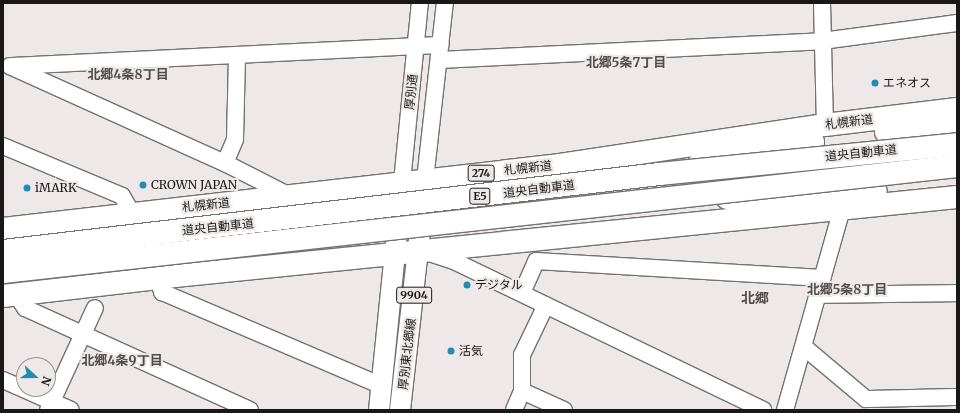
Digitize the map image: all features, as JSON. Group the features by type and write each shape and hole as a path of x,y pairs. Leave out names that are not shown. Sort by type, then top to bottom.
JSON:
{"highway":[{"name":"札幌新道","path":"3,229 560,165 825,125 957,109"},
{"path":"659,174 737,154 871,133 957,126"},
{"name":"道央自動車道","path":"3,251 659,174 957,144"},
{"name":"道央自動車道","path":"3,272 675,195 957,166"},
{"path":"675,195 760,200 957,184"},
{"path":"10,295 158,278 957,197"}],"main road":[{"name":"厚別東北郷線","path":"400,410 419,251 425,180"},
{"name":"厚別東北郷線","path":"379,410 396,255 402,182"}],"street":[{"name":"厚別通","path":"402,182 420,3"},
{"name":"厚別通","path":"425,180 445,3"},
{"path":"822,3 825,125"},
{"path":"6,65 416,46 439,52 822,41 957,23"},
{"path":"225,163 235,139 237,55"},
{"path":"6,65 225,163 290,196"},
{"path":"3,146 122,196 132,213"},
{"path":"785,410 804,348 817,295 842,209"},
{"path":"419,251 445,257 763,410"},
{"path":"522,293 536,261 822,278"},
{"path":"158,278 162,292 382,386"},
{"path":"817,295 957,293"},
{"path":"10,295 25,308 250,410"},
{"path":"514,410 522,391 522,355 546,305"},
{"path":"50,406 95,308"},
{"path":"804,348 866,399 948,402"},
{"path":"3,380 50,406 71,410"},
{"path":"522,391 564,410"}],"place":[{"name":"エネオス","path":"875,83"},
{"name":"CROWN JAPAN","path":"143,185"},
{"name":"iMARK","path":"27,188"},
{"name":"デジタル","path":"467,285"},
{"name":"活気","path":"451,351"}],"district":[{"name":"北郷5条7丁目","path":"626,63"},
{"name":"北郷4条8丁目","path":"128,75"},
{"name":"北郷5条8丁目","path":"847,290"},
{"name":"北郷","path":"755,298"},
{"name":"北郷4条9丁目","path":"122,361"}]}
